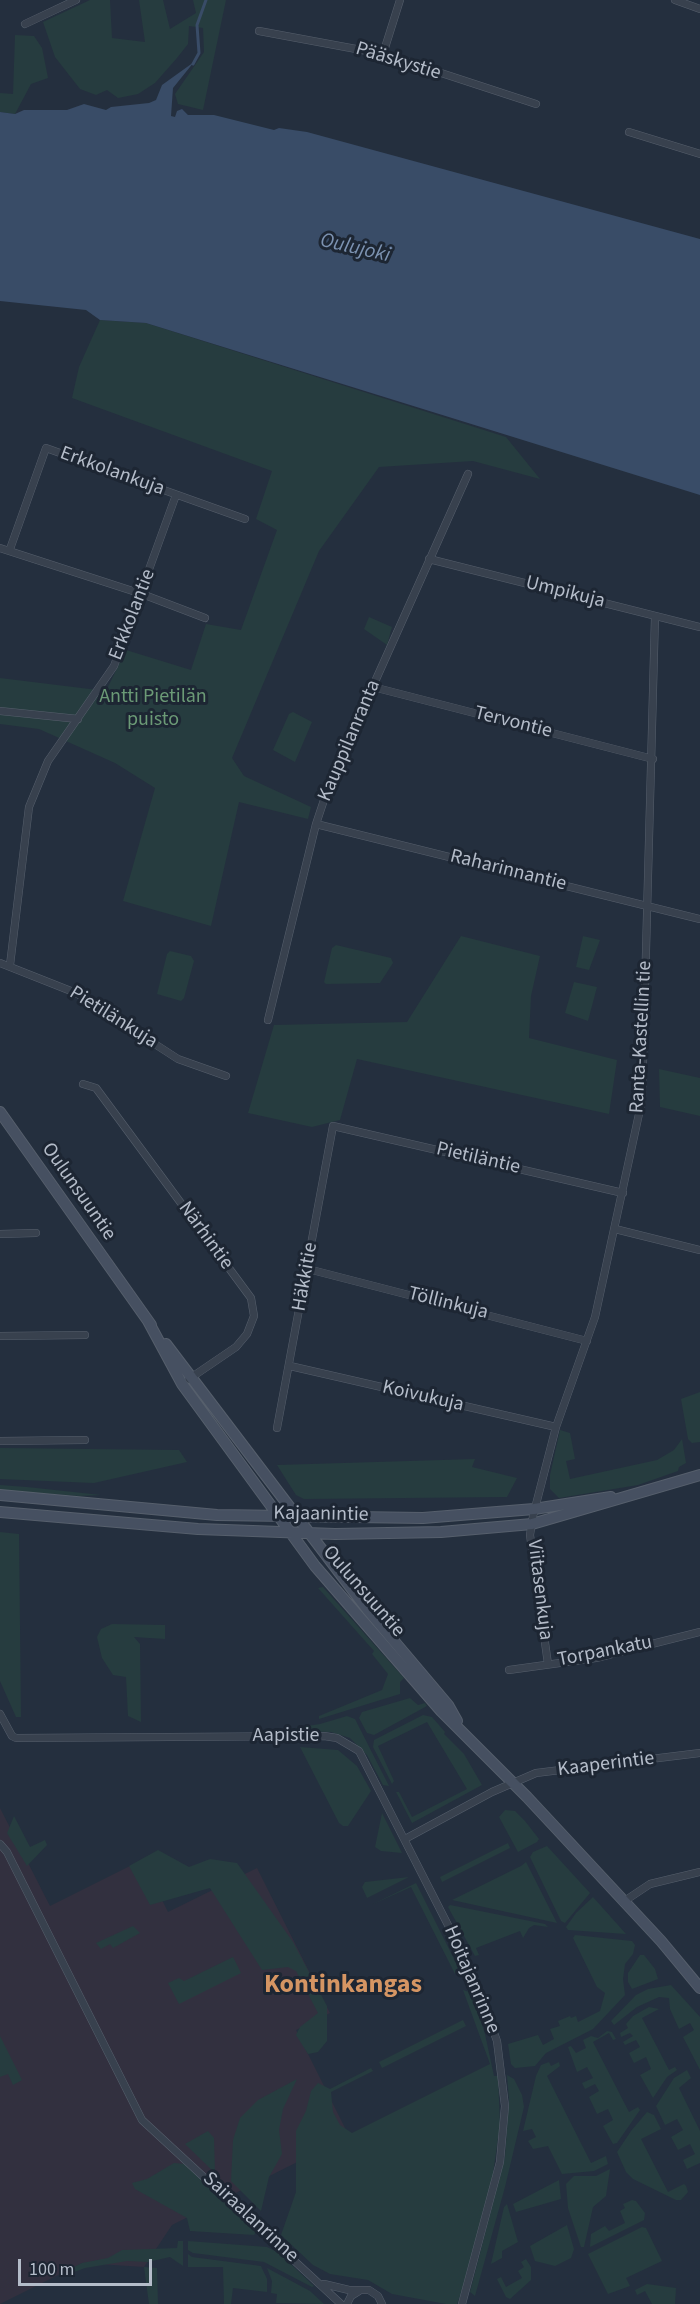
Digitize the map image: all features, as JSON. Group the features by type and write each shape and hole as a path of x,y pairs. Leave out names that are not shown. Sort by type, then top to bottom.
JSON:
{"main road":[{"name":"Oulunsuuntie","path":"0,1112 148,1321 290,1533 441,1711 514,1784 661,1941 700,1988"},
{"name":"Oulunsuuntie","path":"187,1381 297,1517 389,1637 448,1704 461,1729"},
{"name":"Kajaanintie","path":"0,1512 198,1529 310,1534 441,1532 533,1516 638,1493 700,1475"},
{"name":"Kajaanintie","path":"0,1495 217,1515 435,1518 533,1516"}],"street":[{"path":"26,24 76,0"},
{"path":"383,54 400,0"},
{"path":"675,0 700,9"},
{"name":"Pääskystie","path":"259,31 383,54 536,104"},
{"path":"629,132 700,153"},
{"name":"Erkkolankuja","path":"10,549 46,448 245,519"},
{"name":"Kauppilanranta","path":"268,1020 316,824 330,782 468,474"},
{"name":"Erkkolantie","path":"10,965 29,807 48,761 114,666 176,495"},
{"path":"0,548 10,549 142,594 205,618"},
{"name":"Umpikuja","path":"429,559 700,627"},
{"name":"Ranta-Kastellin tie","path":"533,1516 556,1427 587,1341 615,1229 642,1100 655,616"},
{"name":"Tervontie","path":"374,687 652,759"},
{"path":"0,711 78,719"},
{"name":"Raharinnantie","path":"316,824 700,919"},
{"name":"Pietilänkuja","path":"0,963 10,965 76,993 178,1059 226,1076"},
{"name":"Närhintie","path":"83,1084 96,1088 250,1298 254,1316 248,1334 236,1347 187,1381"},
{"name":"Pietiläntie","path":"333,1126 623,1193"},
{"name":"Häkkitie","path":"277,1428 333,1126"},
{"path":"615,1229 700,1250"},
{"path":"0,1234 36,1233"},
{"name":"Töllinkuja","path":"308,1269 587,1341"},
{"path":"0,1336 85,1335"},
{"name":"Koivukuja","path":"290,1366 556,1427"},
{"path":"0,1441 85,1440"},
{"name":"Viitasenkuja","path":"533,1516 530,1535 548,1664"},
{"name":"Torpankatu","path":"509,1670 596,1658 700,1632"},
{"name":"Aapistie","path":"0,1714 12,1736 16,1738 337,1738 359,1751 405,1839"},
{"name":"Kaaperintie","path":"514,1784 536,1773 700,1753"},
{"path":"405,1839 492,1792 514,1784"},
{"name":"Hoitajanrinne","path":"405,1839 476,1981 494,2030 502,2073 505,2106 500,2162 462,2304"},
{"name":"Sairaalanrinne","path":"0,1844 7,1852 142,2120 342,2304"},
{"path":"623,1902 651,1884 700,1872"},
{"path":"321,2283 374,2292 383,2303"},
{"path":"347,2304 351,2296 359,2291"}],"shaded area":[{"path":"0,1808 50,1906 142,1860 168,1912 257,1868 330,2013 296,2030 349,2136 172,2225 144,2267 82,2263 0,2304"}],"green space":[{"path":"90,0 110,0 112,38 145,42 139,0 163,0 170,29 196,13 193,0 226,0 203,110 178,104 175,94 204,52 203,28 189,26 188,44 155,83 138,94 118,98 107,90 96,95 80,89 55,57 43,22"},
{"path":"15,35 34,36 42,48 48,78 31,84 15,114 0,112 0,93 13,94"},
{"name":"Antti Pietilän puisto","path":"100,320 146,323 506,437 540,479 473,461 379,467 319,551 232,758 244,776 311,807 308,819 239,802 211,926 123,901 155,788 115,763 39,729 0,724 0,678 106,691 126,650 191,670 206,624 241,630 277,530 256,519 272,471 72,398 79,367"},
{"path":"369,617 392,627 387,645 364,629"},
{"path":"293,712 312,722 295,762 273,750 289,714"},
{"path":"461,936 540,956 531,996 529,1038 617,1060 609,1114 357,1059 340,1120 312,1127 248,1113 274,1025 407,1022"},
{"path":"583,936 600,940 589,970 576,967"},
{"path":"336,945 391,958 393,963 380,983 326,984 324,982 332,948"},
{"path":"170,951 191,956 194,961 184,998 181,1001 157,994 167,954"},
{"path":"574,982 597,987 588,1021 565,1013"},
{"path":"659,1069 700,1078 700,1116 660,1107"},
{"path":"700,1392 700,1442 692,1443 688,1439 681,1399"},
{"path":"560,1430 570,1433 575,1459 566,1461 570,1479 657,1460 674,1450 682,1439 686,1463 679,1467 678,1471 638,1485 559,1498 550,1489 550,1475"},
{"path":"0,1448 179,1450 187,1462 94,1483 0,1479"},
{"path":"475,1459 472,1467 517,1478 507,1497 304,1499 296,1495 277,1465"},
{"path":"0,1485 101,1495 79,1496 0,1490"},
{"path":"0,1532 19,1534 21,1717 16,1717 0,1681"},
{"path":"323,1587 404,1678 400,1682 400,1694 319,1719 319,1716 382,1690 388,1674 372,1654 374,1651 318,1588"},
{"path":"112,1624 165,1625 165,1639 134,1637 140,1644 141,1722 128,1716 126,1677 113,1675 102,1658 97,1637 101,1629"},
{"path":"410,1698 418,1705 425,1703 427,1706 374,1735 367,1733 359,1718 362,1712"},
{"path":"423,1715 432,1717 445,1732 444,1734 464,1754 482,1785 412,1823 396,1792 399,1792 412,1817 467,1789 427,1722 378,1746 394,1781 392,1784 373,1747 374,1740"},
{"path":"347,1716 355,1719 389,1786 383,1785 367,1755 350,1738 331,1732 277,1731 320,1724"},
{"path":"300,1747 338,1750 357,1766 371,1791 348,1826 339,1823"},
{"path":"505,1810 515,1811 525,1821 539,1839 537,1842 518,1852 499,1817"},
{"path":"382,1813 402,1853 381,1851 375,1847"},
{"path":"14,1816 30,1847 45,1840 47,1845 27,1866 7,1833"},
{"path":"508,1843 510,1848 442,1882 440,1877"},
{"path":"547,1846 590,1893 565,1923 561,1921 530,1857 533,1852"},
{"path":"158,1850 189,1867 210,1859 237,1863 293,1942 327,2006 327,2041 318,2052 308,2054 296,2035 300,2027 318,2013 296,1971 288,1967 262,1970 210,1888 150,1905 129,1866"},
{"path":"526,1862 557,1923 452,1900 521,1866"},
{"path":"409,1877 367,1898 362,1887 365,1882"},
{"path":"416,1883 458,1967 455,1974 411,1887 371,1905"},
{"path":"593,1897 626,1934 568,1930 566,1927 576,1913"},
{"path":"450,1905 545,1924 548,1927 534,1925 529,1928 523,1938 520,1931 476,1948 479,1955 475,1956 448,1907"},
{"path":"133,1926 140,1933 113,1948 110,1944 101,1949 96,1943"},
{"path":"575,1935 632,1941 635,1945 633,1954 625,1964 623,1979 625,1995 593,2029 546,2053 535,2066 515,2068 511,2064 508,2044 538,2035 543,2045 554,2039 550,2029 560,2026 558,2021 576,2016 578,2022 600,2011 605,1993 597,1987 573,1938"},
{"path":"640,1955 644,1955 655,1969 658,1979 632,1989 628,1982 628,1973"},
{"path":"233,1957 241,1973 179,2004 168,1983 179,1978 184,1981"},
{"path":"671,1985 700,2017 700,2070 683,2037 694,2030 690,2023 679,2029 670,2009 669,1998 659,1997 637,2007 614,2025 611,2021 636,1995 648,1989"},
{"path":"463,1990 470,1992 473,1997 485,2034 494,2076 498,2076 500,2124 493,2174 462,2290 457,2304 446,2304 392,2294 368,2280 330,2274 313,2265 281,2235 296,2192 296,2131 306,2111 311,2091 318,2083 330,2089 371,2068 373,2071 331,2092 333,2112 340,2125 352,2133 490,2064"},
{"path":"649,2007 659,2009 642,2018 669,2070 675,2067 677,2070 667,2077 653,2098 640,2075 651,2069 646,2057 634,2063 629,2053 640,2047 636,2040 625,2045 623,2042 633,2036 630,2033 621,2037 620,2033 628,2028 626,2024 633,2016"},
{"path":"463,2020 466,2026 382,2068 379,2062"},
{"path":"607,2031 612,2032 616,2039 613,2040 609,2033 593,2042 629,2112 638,2107 640,2110 617,2143 613,2144 603,2126 613,2120 608,2109 597,2114 589,2097 599,2091 595,2084 585,2089 582,2083 593,2078 587,2067 577,2072 568,2047 571,2046 576,2053 586,2048 583,2040 591,2036 598,2038"},
{"path":"0,2036 22,2080 13,2085 8,2074 0,2077"},
{"path":"549,2062 551,2066 559,2062 560,2066 547,2076 591,2163 606,2156 608,2164 594,2171 562,2174 548,2146 533,2149 528,2141 536,2137 532,2129 523,2131 536,2076 541,2065"},
{"path":"687,2070 691,2078 679,2088 700,2131 700,2163 687,2169 683,2160 695,2154 690,2144 678,2150 671,2137 683,2130 677,2119 665,2125 656,2106 674,2078"},
{"path":"507,2075 514,2079 522,2095 524,2107 475,2296 470,2292 505,2157 509,2100"},
{"path":"297,2079 283,2109 279,2130 282,2154 269,2177 261,2211 231,2181 233,2140 240,2118 258,2100"},
{"path":"647,2112 654,2115 661,2129 641,2139 668,2192 684,2184 686,2186 688,2192 681,2200 676,2200 633,2179 626,2172 617,2152"},
{"path":"208,2131 214,2138 215,2173 185,2144"},
{"path":"174,2163 185,2164 256,2232 254,2235 190,2231 187,2218 135,2189 132,2183 147,2179"},
{"path":"610,2169 606,2196 593,2207 584,2247 581,2247 568,2208 566,2184 574,2176 596,2176"},
{"path":"559,2180 561,2199 516,2212 513,2204"},
{"path":"632,2200 636,2201 645,2213 644,2220 590,2247 591,2234 605,2226 609,2231 625,2223 620,2211 625,2208 623,2204"},
{"path":"507,2204 518,2242 502,2251 502,2258 491,2264 504,2207"},
{"path":"567,2225 574,2249 571,2258 555,2266 535,2261 530,2246"},
{"path":"642,2227 646,2228 662,2261 626,2278 630,2286 608,2294 588,2254"},
{"path":"178,2241 183,2241 183,2266 170,2257 148,2262 127,2261 85,2268 61,2277 60,2274 82,2263 108,2258 122,2250 177,2248"},
{"path":"188,2241 267,2247 279,2253 314,2286 264,2262 193,2253 188,2250"},
{"path":"188,2254 192,2257 261,2266 267,2279 267,2292 233,2288 231,2304 224,2304 223,2267 188,2267"},
{"path":"526,2259 531,2267 531,2280 510,2299 506,2297 497,2279 501,2277 506,2287 522,2278 518,2271 524,2267 521,2262"},
{"path":"144,2267 157,2268 158,2304 149,2304"},
{"path":"267,2268 310,2291 324,2304 276,2303 277,2294 271,2293 272,2281"},
{"path":"647,2284 676,2288 675,2304 652,2304 645,2291 637,2295 635,2290"}],"water":[{"name":"Oulujoki","path":"194,62 173,88 171,116 175,117 177,111 182,109 188,115 214,115 274,130 279,128 307,132 700,239 700,495 146,323 100,320 86,310 0,301 0,112 15,114 24,110 67,110 84,104 106,110 111,107 149,103 156,100 162,85"}],"waterway":[{"path":"193,64 199,53 197,25 206,0"}],"district":[{"name":"Kontinkangas","path":"343,1986"}]}
